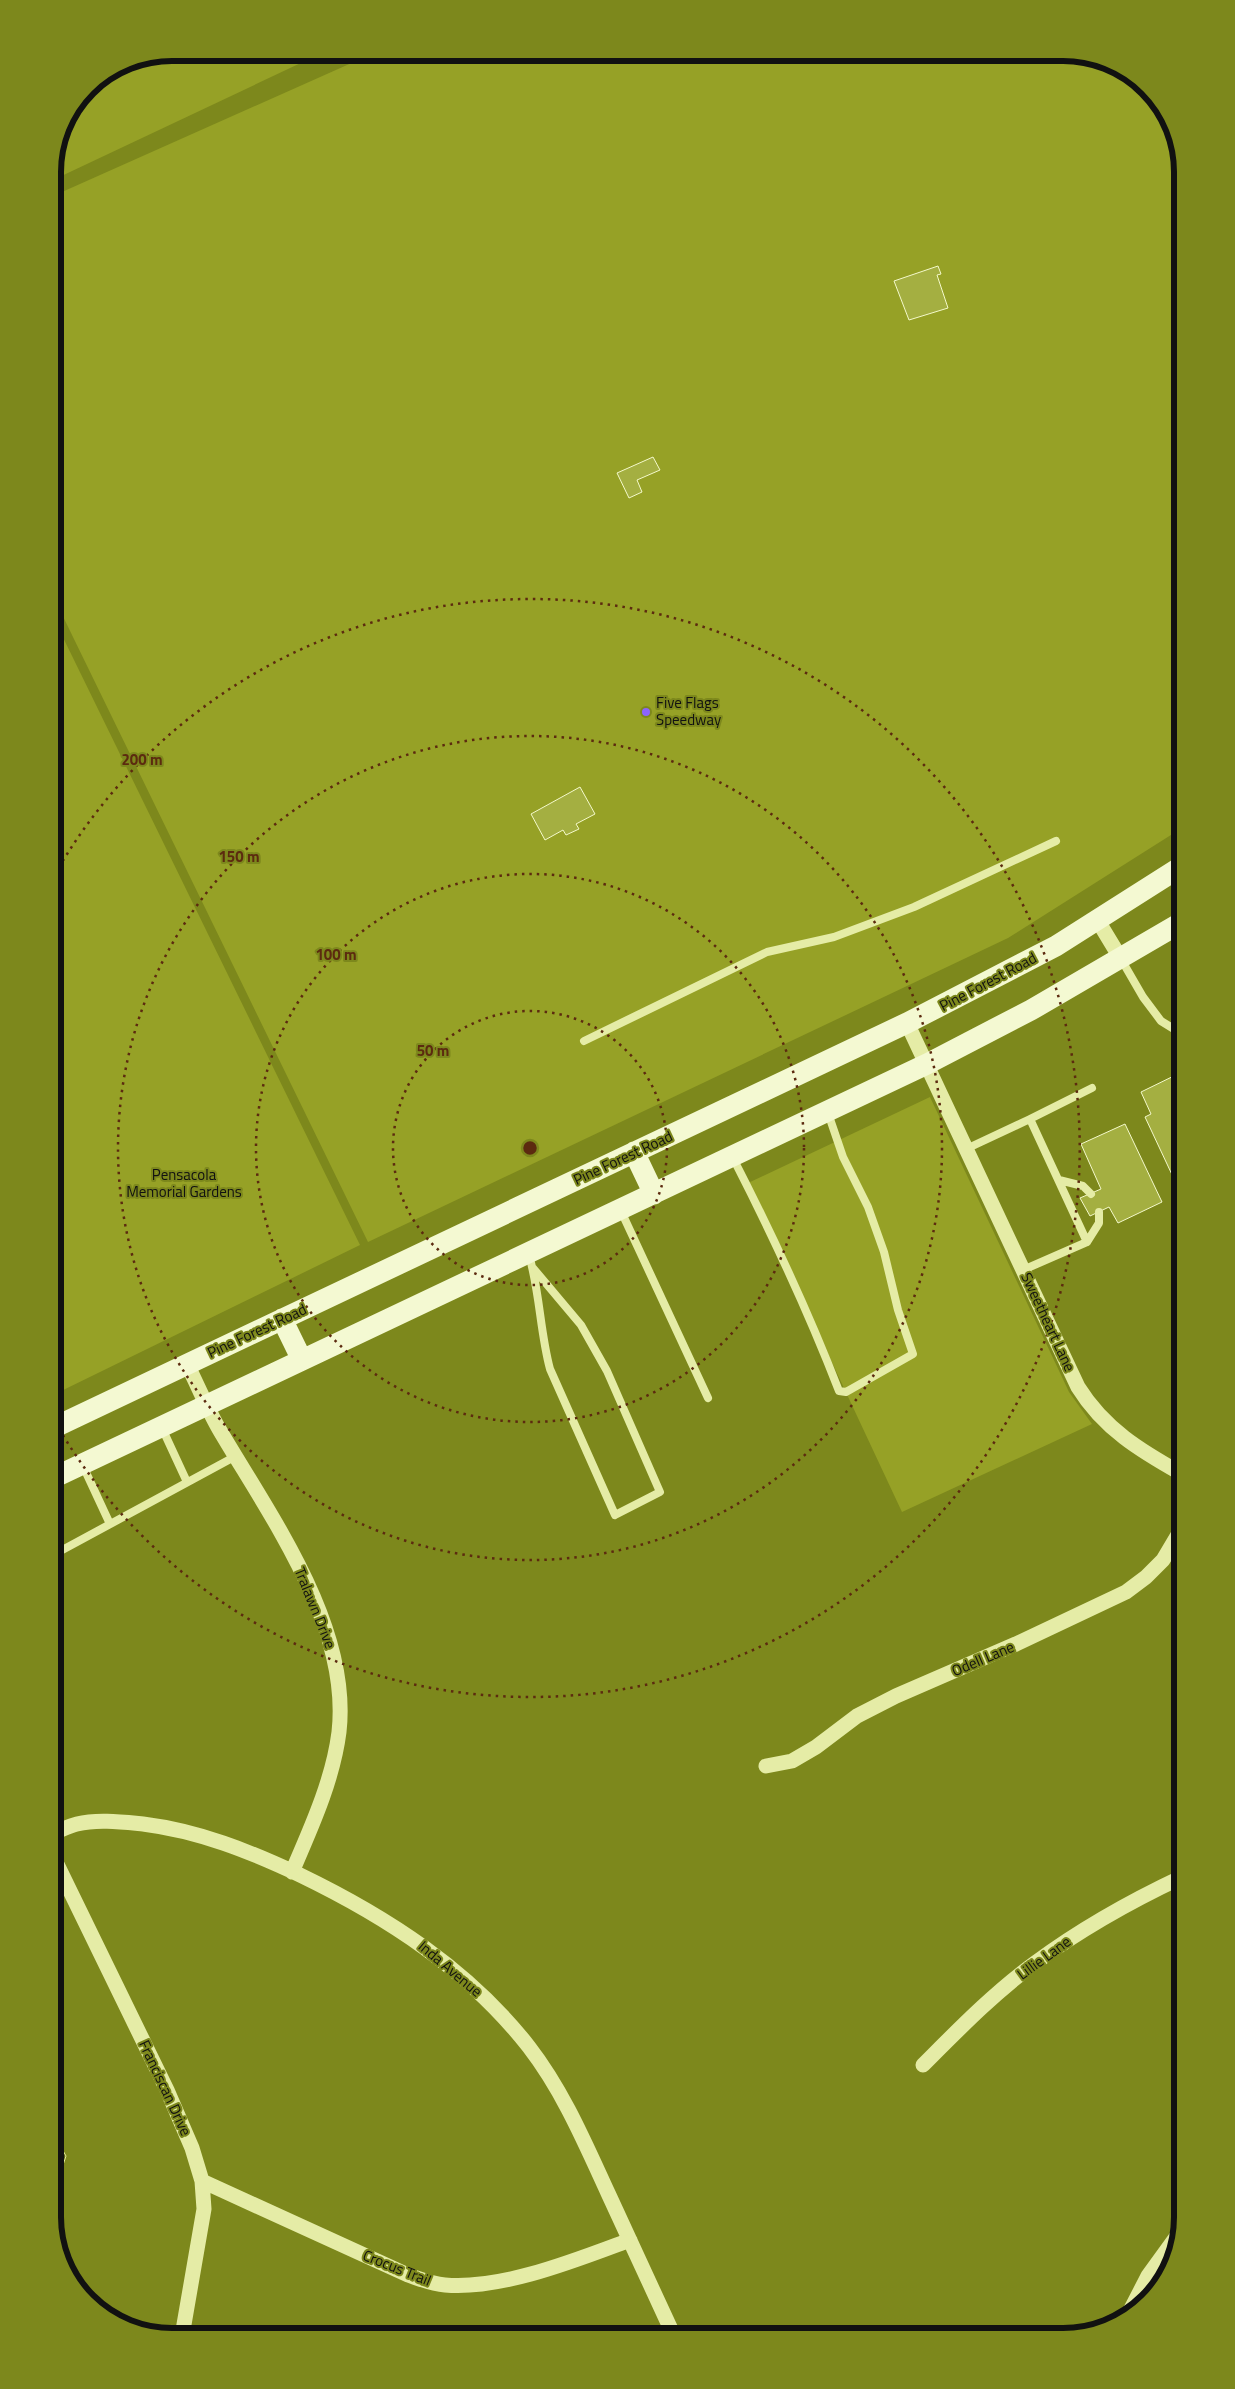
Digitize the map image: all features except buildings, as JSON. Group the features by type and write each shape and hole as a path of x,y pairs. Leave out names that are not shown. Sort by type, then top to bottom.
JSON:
{"main road":[{"name":"Pine Forest Road","path":"61,1424 907,1023 998,977 1098,921 1174,871"},
{"path":"61,1474 302,1360 531,1261 620,1209 927,1064 1031,1010 1174,927"},
{"path":"634,1152 654,1194"},
{"path":"282,1319 302,1360"}],"street":[{"path":"1098,921 1121,959"},
{"name":"Sweetheart Lane","path":"907,1023 1078,1387 1096,1413 1120,1436 1148,1456 1174,1470"},
{"name":"Tralawn Drive","path":"187,1364 207,1404 264,1501 297,1563 326,1629 336,1666 340,1699 339,1734 327,1781 312,1827 292,1872"},
{"name":"Odell Lane","path":"766,1766 792,1761 816,1747 856,1716 1126,1592 1146,1577 1163,1560 1174,1541"},
{"name":"Inda Avenue","path":"61,1830 79,1824 99,1822 161,1826 221,1841 250,1852 349,1900 396,1928 464,1978 498,2012 529,2048 567,2108 670,2328"},
{"name":"Franciscan Drive","path":"61,1874 167,2090 192,2148 202,2181 204,2209 183,2328"},
{"name":"Lillie Lane","path":"922,2064 982,2007 1034,1963 1108,1914 1174,1881"},
{"name":"Crocus Trail","path":"202,2181 408,2275 444,2286 471,2286 498,2281 561,2265 630,2240"},
{"path":"1134,2302 1148,2276 1170,2246"}],"lane":[{"path":"584,1041 767,952 834,937 905,910 1056,842"},
{"path":"1121,959 1143,997 1160,1020 1174,1029"},
{"path":"966,1149 1092,1088"},
{"path":"733,1157 776,1241 813,1323 839,1391 846,1392 913,1354 898,1310 884,1252 868,1207 843,1157 827,1111"},
{"path":"1030,1119 1087,1242"},
{"path":"1059,1180 1083,1186 1091,1194"},
{"path":"620,1209 708,1398"},
{"path":"1023,1270 1087,1242 1099,1223 1099,1212"},
{"path":"531,1261 581,1325 607,1371 660,1492 615,1515 550,1369 546,1353 539,1293 531,1261"},
{"path":"161,1426 187,1482"},
{"path":"61,1551 236,1456"},
{"path":"82,1464 110,1524"}],"green space":[{"path":"165,61 305,61 61,176 65,144 76,117 99,89 117,76 144,65"},
{"name":"Five Flags Speedway","path":"356,61 1070,61 1098,67 1112,73 1136,89 1151,105 1165,130 1173,158 1174,833 1008,938 368,1242 61,612 61,192"},
{"name":"Pensacola Memorial Gardens","path":"61,633 360,1245 61,1391"},
{"path":"930,1097 1069,1392 1092,1424 902,1512 748,1183"}],"shaded area":[{"path":"61,2147 66,2156 61,2171"}],"place":[{"name":"Five Flags Speedway","path":"646,712"}]}
